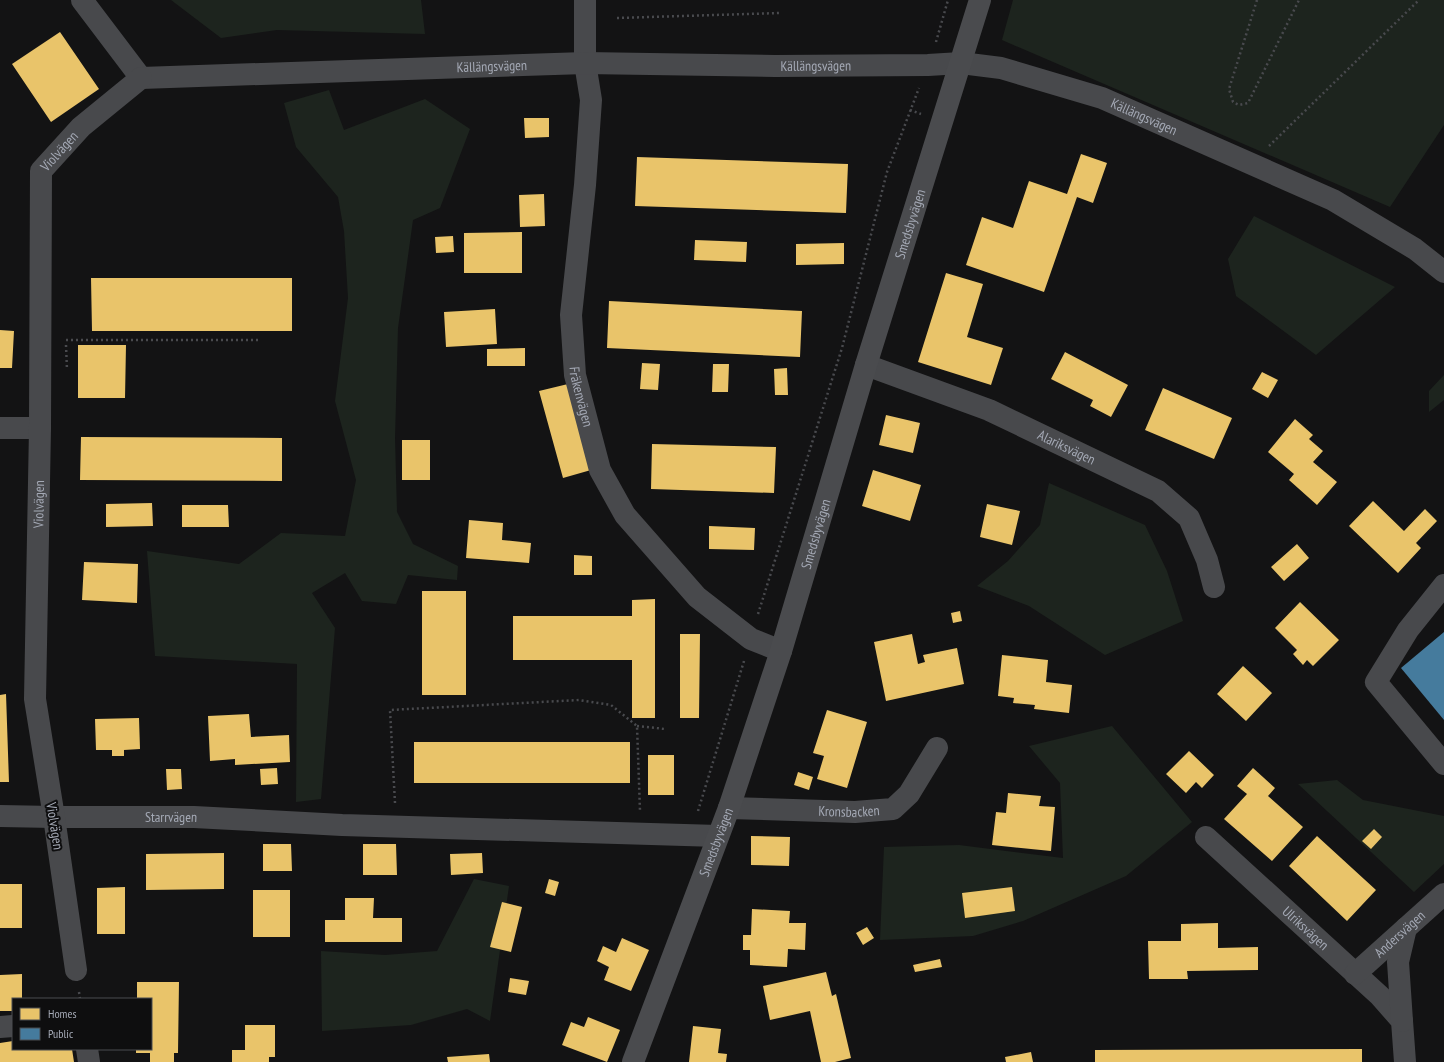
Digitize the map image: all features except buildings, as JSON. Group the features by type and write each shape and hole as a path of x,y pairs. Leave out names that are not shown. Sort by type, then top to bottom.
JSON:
{"main road":[{"name":"Smedsbyvägen","path":"633,1062 729,808 781,651 866,365 980,0"}],"street":[{"path":"82,0 141,78"},
{"name":"Fräkenvägen","path":"585,0 585,63 591,100 585,185 572,315 575,375 600,470 625,515 698,598 751,639 781,651"},
{"name":"Källängsvägen","path":"141,78 585,63 928,65 961,63 1001,68 1102,98 1332,200 1415,249 1444,272"},
{"name":"Violvägen","path":"76,970 35,699 40,428 41,172 81,127 141,78"},
{"name":"Alariksvägen","path":"866,365 989,410 1158,491 1189,518 1207,560 1214,587"},
{"path":"0,428 40,428"},
{"path":"1444,585 1408,630 1376,682 1444,764"},
{"name":"Kronsbacken","path":"729,808 855,812 893,809 909,794 937,748"},
{"name":"Starrvägen","path":"0,816 194,817 342,825 718,836"},
{"name":"Ulriksvägen","path":"1206,838 1380,996 1402,1021"},
{"name":"Andersvägen","path":"1355,974 1444,894"},
{"path":"1405,1062 1398,962 1406,928"},
{"path":"0,1027 12,1026"},
{"path":"87,1050 88,1062"}],"path":[{"path":"691,835 842,348 887,172 928,65 948,0"},
{"path":"1257,0 1229,89 1233,102 1239,105 1248,103 1253,96 1270,55 1299,0"},
{"path":"1252,164 1419,0"},
{"path":"617,18 780,13"},
{"path":"910,110 943,121"},
{"path":"67,370 65,339 260,340"},
{"path":"397,826 390,710 579,700 612,705 637,726 665,729"},
{"path":"637,726 641,834"}],"shaded area":[{"path":"171,0 421,0 425,34 277,30 221,38"},
{"path":"1013,0 1444,0 1444,125 1390,207 1002,40"},
{"path":"329,90 344,130 425,99 470,129 440,208 413,220 398,328 395,438 397,512 413,544 458,566 457,580 408,575 396,604 362,601 345,573 312,593 335,628 321,799 296,802 297,664 155,656 147,551 239,564 281,533 345,536 356,480 335,401 348,298 344,231 338,197 296,147 284,103"},
{"path":"1254,216 1395,287 1316,355 1236,296 1228,259"},
{"path":"1444,375 1444,400 1429,412 1429,391"},
{"path":"1049,483 1145,525 1167,571 1183,621 1105,655 1029,606 977,586 1008,561 1040,525"},
{"path":"1112,726 1192,822 1126,876 1023,921 973,936 880,940 884,847 959,845 1063,858 1060,783 1029,746"},
{"path":"1337,780 1363,800 1444,816 1444,864 1414,892 1298,784"},
{"path":"474,879 509,886 490,1021 467,1009 411,1025 322,1031 321,951 385,955 437,951"}]}
